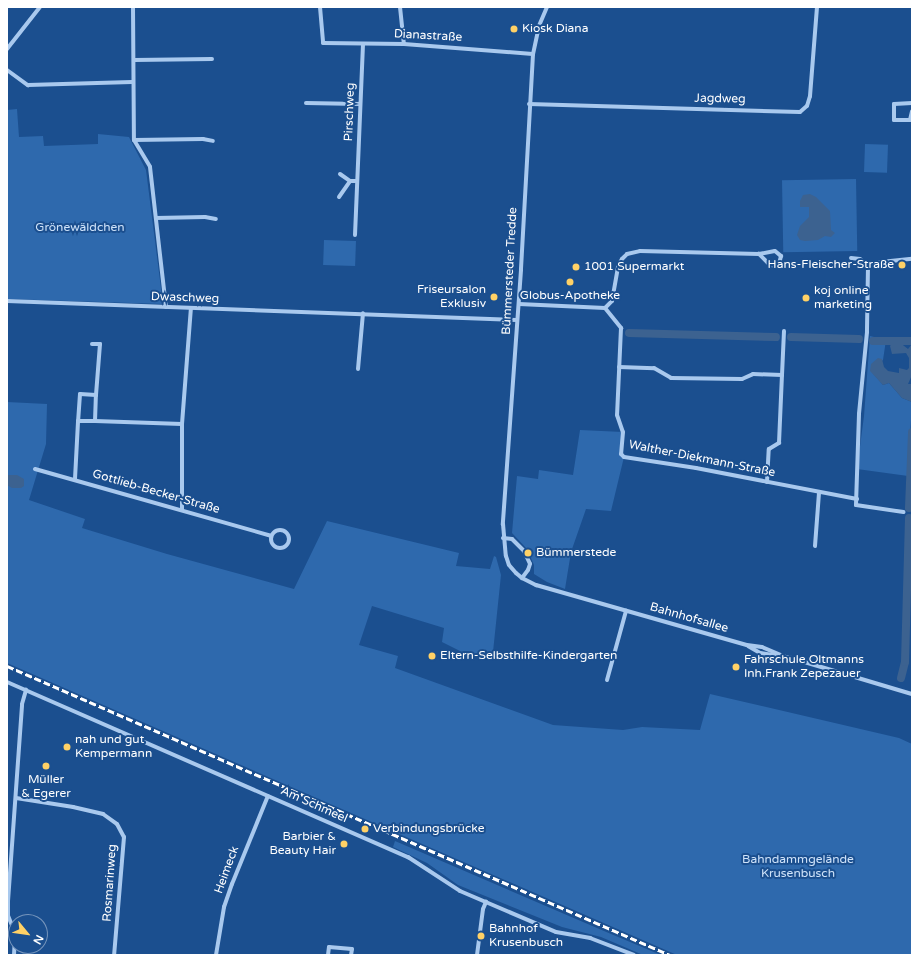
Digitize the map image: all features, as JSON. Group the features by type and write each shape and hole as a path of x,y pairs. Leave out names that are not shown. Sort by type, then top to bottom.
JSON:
{"street":[{"path":"7,49 40,7"},
{"path":"133,7 134,60 132,82 134,140 150,167 166,307"},
{"name":"Dianastraße","path":"320,7 323,43 404,44 533,54"},
{"path":"400,7 404,44"},
{"name":"Bümmersteder Tredde","path":"516,573 506,556 503,538 519,304 533,54 539,26 547,7"},
{"name":"Jagdweg","path":"529,104 800,112 807,106 810,96 817,7"},
{"name":"Pirschweg","path":"354,235 358,181 363,44"},
{"path":"134,60 212,60"},
{"path":"7,70 28,86 132,82"},
{"path":"912,103 894,104 894,120 910,120 912,111"},
{"path":"306,104 360,104"},
{"path":"134,140 203,139 213,141"},
{"path":"340,174 350,181 358,181"},
{"path":"339,197 350,181"},
{"path":"156,218 205,217 216,219"},
{"path":"519,304 605,308 612,301 618,266 622,259 632,252 661,250 759,254 771,251 779,252 781,256 779,264 775,266 770,265 759,254"},
{"path":"851,258 860,259 868,266"},
{"path":"868,266 881,262 912,259"},
{"path":"868,266 866,332 859,414 856,506 903,512"},
{"name":"Dwaschweg","path":"7,301 363,313 518,320"},
{"path":"182,510 182,424 191,308"},
{"name":"Walther-Diekmann-Straße","path":"605,308 620,328 617,415 623,432 621,454 624,457 696,468 819,493 857,499"},
{"path":"358,369 363,313"},
{"path":"767,482 770,449 779,443 784,331"},
{"path":"92,344 100,344 95,421"},
{"path":"619,367 654,368 671,378 742,379 753,374 782,375"},
{"path":"74,479 80,394 96,395"},
{"path":"78,421 182,424"},
{"name":"Gottlieb-Becker-Straße","path":"35,469 271,536"},
{"path":"815,546 819,493"},
{"name":"Gottlieb-Becker-Straße","path":"276,530 283,530 288,535 288,541 283,547 276,547 272,543 271,536 276,530"},
{"path":"503,538 512,539 524,551 530,564 528,570 522,578"},
{"name":"Bahnhofsallee","path":"516,573 522,578 536,585 746,645 760,653 785,657 912,694"},
{"path":"607,680 626,610"},
{"name":"Am Schmeel","path":"7,682 408,857 460,891 556,932 590,938 634,955"},
{"path":"8,914 22,704 26,690"},
{"name":"Heimeck","path":"216,955 224,907 268,796"},
{"name":"Rosmarinweg","path":"16,798 73,807 103,814 117,824 124,837 114,955"},
{"path":"477,955 482,916 486,902"},
{"path":"328,955 329,947 352,949 352,955"}],"green space":[{"name":"Grönewäldchen","path":"17,109 19,137 43,136 44,146 98,144 98,134 129,137 146,170 163,304 7,299 7,110"},
{"path":"865,144 888,145 887,173 864,172"},
{"path":"856,179 857,251 783,252 782,180"},
{"path":"324,240 356,241 355,266 323,265"},
{"path":"870,336 886,340 883,360 871,371 883,385 889,383 902,398 912,402 908,476 857,469 864,416"},
{"name":"Bahndammgelände Krusenbusch","path":"7,402 47,404 46,444 29,500 85,519 82,528 167,554 294,589 327,521 459,553 456,566 490,569 494,556 496,557 501,575 493,652 468,655 442,642 444,628 372,606 359,645 398,656 395,668 553,725 623,730 642,727 700,730 710,694 899,738 912,744 912,955 677,955 7,663 7,485 19,488 20,478 7,475"},
{"path":"580,430 623,432 621,454 624,457 611,511 586,509 571,552 565,589 547,582 534,574 534,565 527,549 512,533 517,476 538,479 539,470 573,475"},
{"path":"395,841 661,955 643,955 601,937 562,927 458,885 427,863 393,847"}],"shaded area":[{"path":"810,194 816,197 830,211 831,230 835,233 831,237 825,236 818,240 805,241 800,240 797,235 800,226 809,217 809,207 800,207 800,201 803,195"},
{"path":"893,342 896,344 899,342 908,349 912,344 912,375 908,384 912,384 912,402 902,398 889,383 883,385 870,371 871,364 878,358 882,359 884,367 888,371 899,373 899,368 907,370 909,368 909,358 906,353 892,354 890,346"},
{"path":"7,475 17,475 24,479 24,486 21,488 12,488 7,485"}],"waterway":[{"path":"629,333 776,337"},
{"path":"791,337 859,339"},
{"path":"873,341 912,341"},
{"path":"909,508 912,432"},
{"path":"901,678 905,662 909,518"}],"railway":[{"path":"7,666 670,955"}],"place":[{"name":"Kiosk Diana","path":"514,29"},
{"name":"Hans-Fleischer-Straße","path":"902,265"},
{"name":"1001 Supermarkt","path":"576,267"},
{"name":"Globus-Apotheke","path":"570,282"},
{"name":"Friseursalon Exklusiv","path":"494,297"},
{"name":"koj online marketing","path":"806,298"},
{"name":"Bümmerstede","path":"528,553"},
{"name":"Eltern-Selbsthilfe-Kindergarten","path":"432,656"},
{"name":"Fahrschule Oltmanns Inh.Frank Zepezauer","path":"736,667"},
{"name":"nah und gut Kempermann","path":"67,747"},
{"name":"Müller & Egerer","path":"46,766"},
{"name":"Verbindungsbrücke","path":"365,829"},
{"name":"Barbier & Beauty Hair","path":"344,844"},
{"name":"Bahnhof Krusenbusch","path":"481,936"}]}
